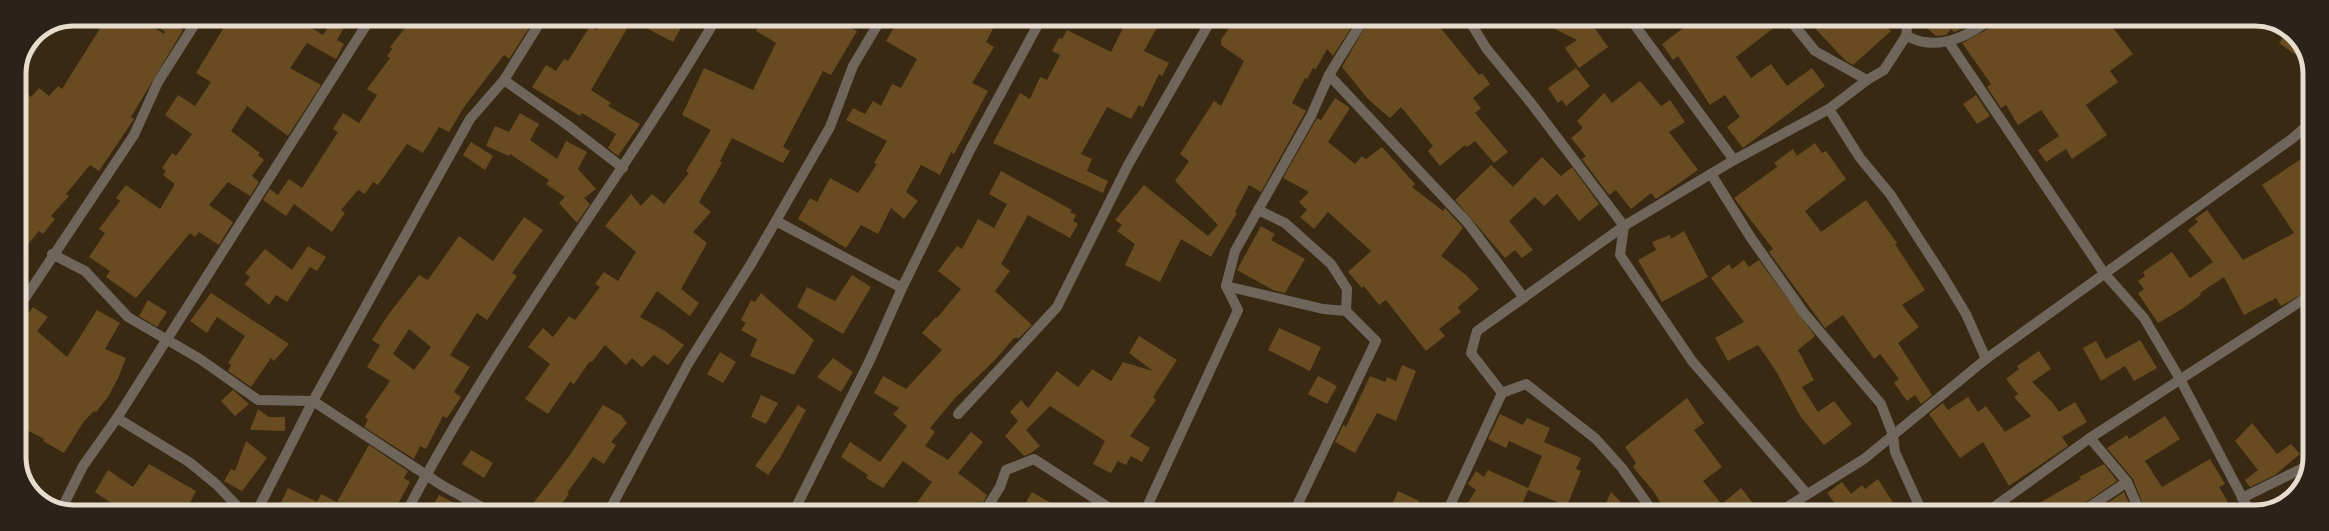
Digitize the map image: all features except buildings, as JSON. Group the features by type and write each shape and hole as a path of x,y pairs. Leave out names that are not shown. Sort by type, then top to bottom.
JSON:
{"street":[{"path":"26,296 52,254 134,135 158,82 194,26"},
{"path":"64,504 83,466 117,418 166,338 366,26"},
{"path":"260,505 312,401 470,119 504,80 538,26"},
{"path":"410,505 426,475 511,332 669,98 712,26"},
{"path":"612,505 689,362 776,221 830,128 853,66 877,26"},
{"path":"797,505 870,360 902,288 970,150 1037,26"},
{"path":"958,414 1057,307 1128,166 1208,26"},
{"path":"1148,505 1238,310 1226,286 1235,251 1311,116 1329,76 1359,26"},
{"path":"1473,26 1486,48 1531,103 1624,226 1620,255 1692,361 1807,494"},
{"path":"1635,26 1734,160"},
{"path":"1795,26 1815,51 1867,80"},
{"path":"1502,393 1471,353 1477,331 1624,226 1734,160 1829,109 1867,80 1884,70 1906,36 1907,26"},
{"path":"1906,36 1924,42 1948,41 1976,30 1982,26"},
{"path":"1948,41 2104,273 2144,318 2180,379 2246,505"},
{"path":"1329,76 1467,222 1524,298"},
{"path":"504,80 566,124 623,168"},
{"path":"1829,109 1860,158 1890,194 1943,276 1966,314 1986,359"},
{"path":"1790,505 1864,459 1986,359 2293,138 2303,129"},
{"path":"1711,174 1751,238 1804,313 1881,404 1893,435 1895,452 1919,505"},
{"path":"1258,210 1285,223 1331,264 1347,289 1346,311"},
{"path":"776,221 902,288"},
{"path":"52,254 85,271 128,317 200,359 258,400 312,401 426,475 478,505"},
{"path":"1226,286 1323,309 1346,311 1376,341 1297,505"},
{"path":"1997,505 2090,438 2303,300"},
{"path":"1450,505 1502,393 1526,384 1596,439 1625,473 1648,505"},
{"path":"117,418 189,462 216,484 236,505"},
{"path":"2090,438 2127,482 2137,505"},
{"path":"989,505 1000,487 1006,470 1034,459 1105,505"},
{"path":"2242,498 2301,470"},
{"path":"2092,505 2127,482"}]}
